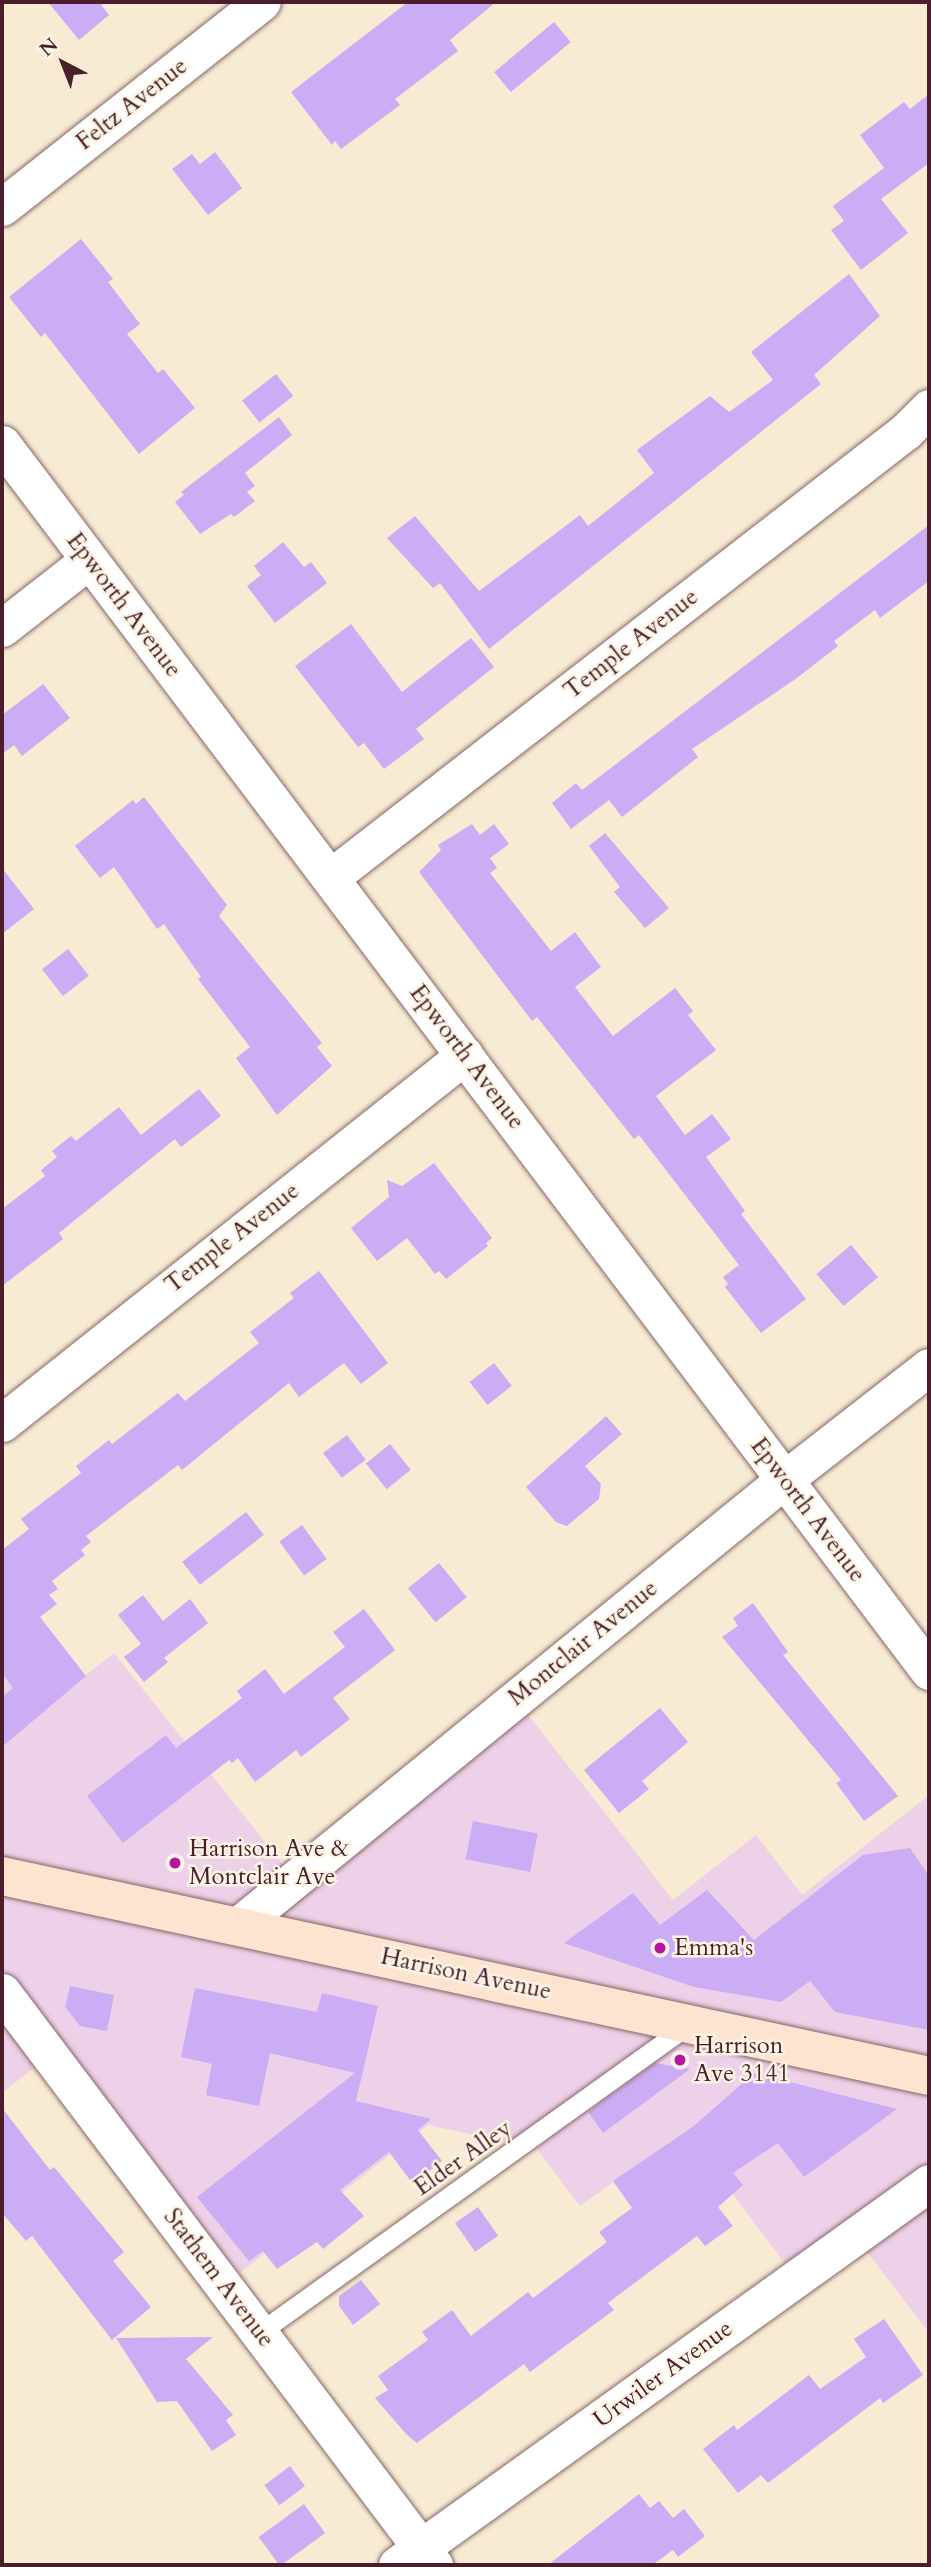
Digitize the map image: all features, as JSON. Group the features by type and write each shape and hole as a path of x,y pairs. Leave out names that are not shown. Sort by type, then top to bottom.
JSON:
{"main road":[{"name":"Harrison Avenue","path":"2,1876 240,1924 929,2076"}],"street":[{"name":"Feltz Avenue","path":"2,206 262,2"},
{"name":"Temple Avenue","path":"331,877 906,431 929,408"},
{"name":"Epworth Avenue","path":"2,444 929,1671"},
{"path":"2,628 89,560"},
{"name":"Temple Avenue","path":"2,1423 465,1055"},
{"name":"Montclair Avenue","path":"240,1924 785,1479 929,1367"},
{"name":"Stathem Avenue","path":"2,1992 260,2332 418,2560"},
{"name":"Urwiler Avenue","path":"418,2560 929,2183"}],"lane":[{"name":"Elder Alley","path":"260,2332 692,2022"}],"shaded area":[{"path":"2,1624 59,1696 114,1653 294,1878 515,1698 673,1900 756,1835 802,1895 929,1795 929,2333 855,2236 796,2278 685,2131 580,2206 536,2148 428,2125 224,2285 49,2056 2,2093"}],"building":[{"path":"48,2 99,2 109,15 79,40"},
{"path":"408,2 496,2 450,40 458,51 395,99 400,105 341,149 335,141 332,145 291,92"},
{"path":"554,22 571,42 511,92 494,72"},
{"path":"929,94 929,163 881,199 908,233 861,270 831,230 844,221 833,206 884,168 860,135 904,102 910,109"},
{"path":"215,152 242,188 208,215 172,169 192,154 200,164"},
{"path":"81,239 113,279 108,282 140,324 127,334 158,373 163,369 195,408 139,454 45,333 41,337 9,297"},
{"path":"849,274 880,316 814,375 821,384 489,649 440,583 433,588 387,538 415,516 479,591 580,515 588,526 654,473 637,450 710,396 729,412 773,380 751,352"},
{"path":"276,374 293,396 259,423 242,400"},
{"path":"279,417 292,435 245,473 255,486 247,492 255,501 234,517 231,514 200,534 175,502 184,495 181,492"},
{"path":"929,525 929,581 880,618 875,610 834,641 838,646 797,678 692,749 698,757 622,817 609,800 571,829 552,803 576,783 582,790"},
{"path":"283,542 304,567 311,562 327,583 275,623 247,586 261,575 254,566"},
{"path":"351,624 402,692 471,638 494,667 416,729 424,739 384,769 364,743 358,747 295,666"},
{"path":"43,684 70,718 22,756 14,745 2,754 2,715"},
{"path":"144,797 227,905 219,916 322,1043 317,1047 332,1066 277,1115 236,1058 250,1047 198,979 201,977 164,924 157,929 114,867 100,878 75,846 133,800 136,804"},
{"path":"472,824 480,835 494,824 509,844 490,858 497,868 490,873 551,951 575,932 601,967 575,987 613,1036 675,988 693,1011 688,1015 716,1050 656,1096 685,1135 712,1114 731,1139 706,1157 745,1211 741,1214 806,1299 761,1333 725,1287 728,1284 723,1277 739,1265 639,1135 634,1139 537,1017 532,1021 419,872 441,850 438,845"},
{"path":"605,833 669,908 645,928 614,892 620,887 589,846"},
{"path":"2,868 34,909 2,934"},
{"path":"68,949 89,976 63,996 42,969"},
{"path":"199,1089 221,1116 181,1147 175,1139 59,1233 63,1239 2,1286 2,1209 45,1176 41,1170 57,1157 52,1151 71,1136 76,1141 119,1107 141,1135"},
{"path":"434,1163 492,1238 486,1243 488,1246 446,1279 439,1271 435,1274 407,1238 377,1261 351,1228 389,1197 387,1180 402,1186"},
{"path":"851,1245 878,1277 844,1306 817,1274"},
{"path":"319,1271 388,1363 361,1384 344,1363 299,1397 289,1383 182,1470 178,1465 86,1536 91,1542 81,1550 85,1555 52,1581 58,1589 49,1595 57,1604 40,1617 86,1676 2,1747 2,1697 13,1688 2,1673 2,1550 29,1529 21,1519 81,1473 76,1466 109,1440 112,1444 178,1393 185,1401 259,1343 250,1332 294,1298 290,1293"},
{"path":"494,1363 512,1386 487,1405 470,1382"},
{"path":"606,1416 622,1434 585,1466 601,1484 599,1499 567,1526 556,1522 526,1487"},
{"path":"347,1435 366,1460 342,1478 323,1453"},
{"path":"390,1444 411,1470 387,1489 366,1464"},
{"path":"246,1512 264,1535 200,1585 182,1562"},
{"path":"302,1525 327,1559 304,1575 279,1541"},
{"path":"439,1563 467,1597 436,1622 408,1588"},
{"path":"143,1595 163,1621 190,1599 208,1623 164,1658 168,1662 144,1682 124,1657 141,1644 118,1615"},
{"path":"753,1603 788,1652 783,1655 898,1796 864,1821 836,1783 841,1780 722,1637 738,1626 733,1618"},
{"path":"364,1609 395,1650 333,1698 350,1719 301,1757 296,1750 255,1782 238,1758 232,1763 229,1760 123,1843 87,1796 166,1735 176,1748 242,1698 237,1691 265,1669 284,1694 345,1647 333,1632"},
{"path":"660,1708 688,1742 642,1781 649,1789 619,1813 584,1770"},
{"path":"473,1821 538,1834 530,1872 466,1859"},
{"path":"910,1848 929,1876 929,2030 835,2012 810,1981 781,2002 694,1987 564,1943 633,1893 660,1925 707,1890 754,1940 863,1855"},
{"path":"70,1986 114,1995 107,2031 80,2026 65,2007"},
{"path":"195,1988 317,2012 322,1993 378,2006 356,2101 431,2119 418,2130 442,2161 413,2184 389,2152 340,2190 364,2216 323,2249 317,2242 277,2269 263,2251 249,2261 197,2197 355,2073 270,2053 259,2106 206,2095 212,2064 181,2057"},
{"path":"655,2063 690,2069 603,2133 588,2112"},
{"path":"754,2073 897,2109 804,2177 778,2143 733,2173 743,2185 718,2207 733,2226 705,2246 697,2236 608,2303 614,2310 530,2372 524,2364 417,2443 407,2435 375,2398 388,2390 378,2376 428,2340 422,2332 452,2310 471,2336 528,2292 533,2298 607,2242 599,2232 632,2208 613,2181 695,2125"},
{"path":"2,2108 50,2170 54,2167 124,2252 113,2261 151,2307 112,2340 32,2236 26,2241 2,2213"},
{"path":"478,2207 498,2236 475,2252 455,2223"},
{"path":"361,2280 380,2304 353,2325 339,2306 339,2296"},
{"path":"884,2319 923,2375 883,2403 880,2398 768,2483 761,2475 738,2493 703,2449 734,2425 737,2430 809,2375 820,2389 866,2357 854,2339"},
{"path":"213,2337 186,2359 233,2415 226,2420 236,2435 212,2451 177,2401 157,2402 116,2338"},
{"path":"290,2466 305,2486 279,2505 264,2485"},
{"path":"639,2494 650,2508 659,2501 673,2518 684,2509 705,2536 678,2557 673,2550 652,2565 548,2565"},
{"path":"304,2504 325,2533 281,2565 259,2537"}],"place":[{"name":"Harrison Ave & Montclair Ave","path":"175,1863"},
{"name":"Emma's","path":"660,1948"},
{"name":"Harrison Ave 3141","path":"680,2060"}]}
